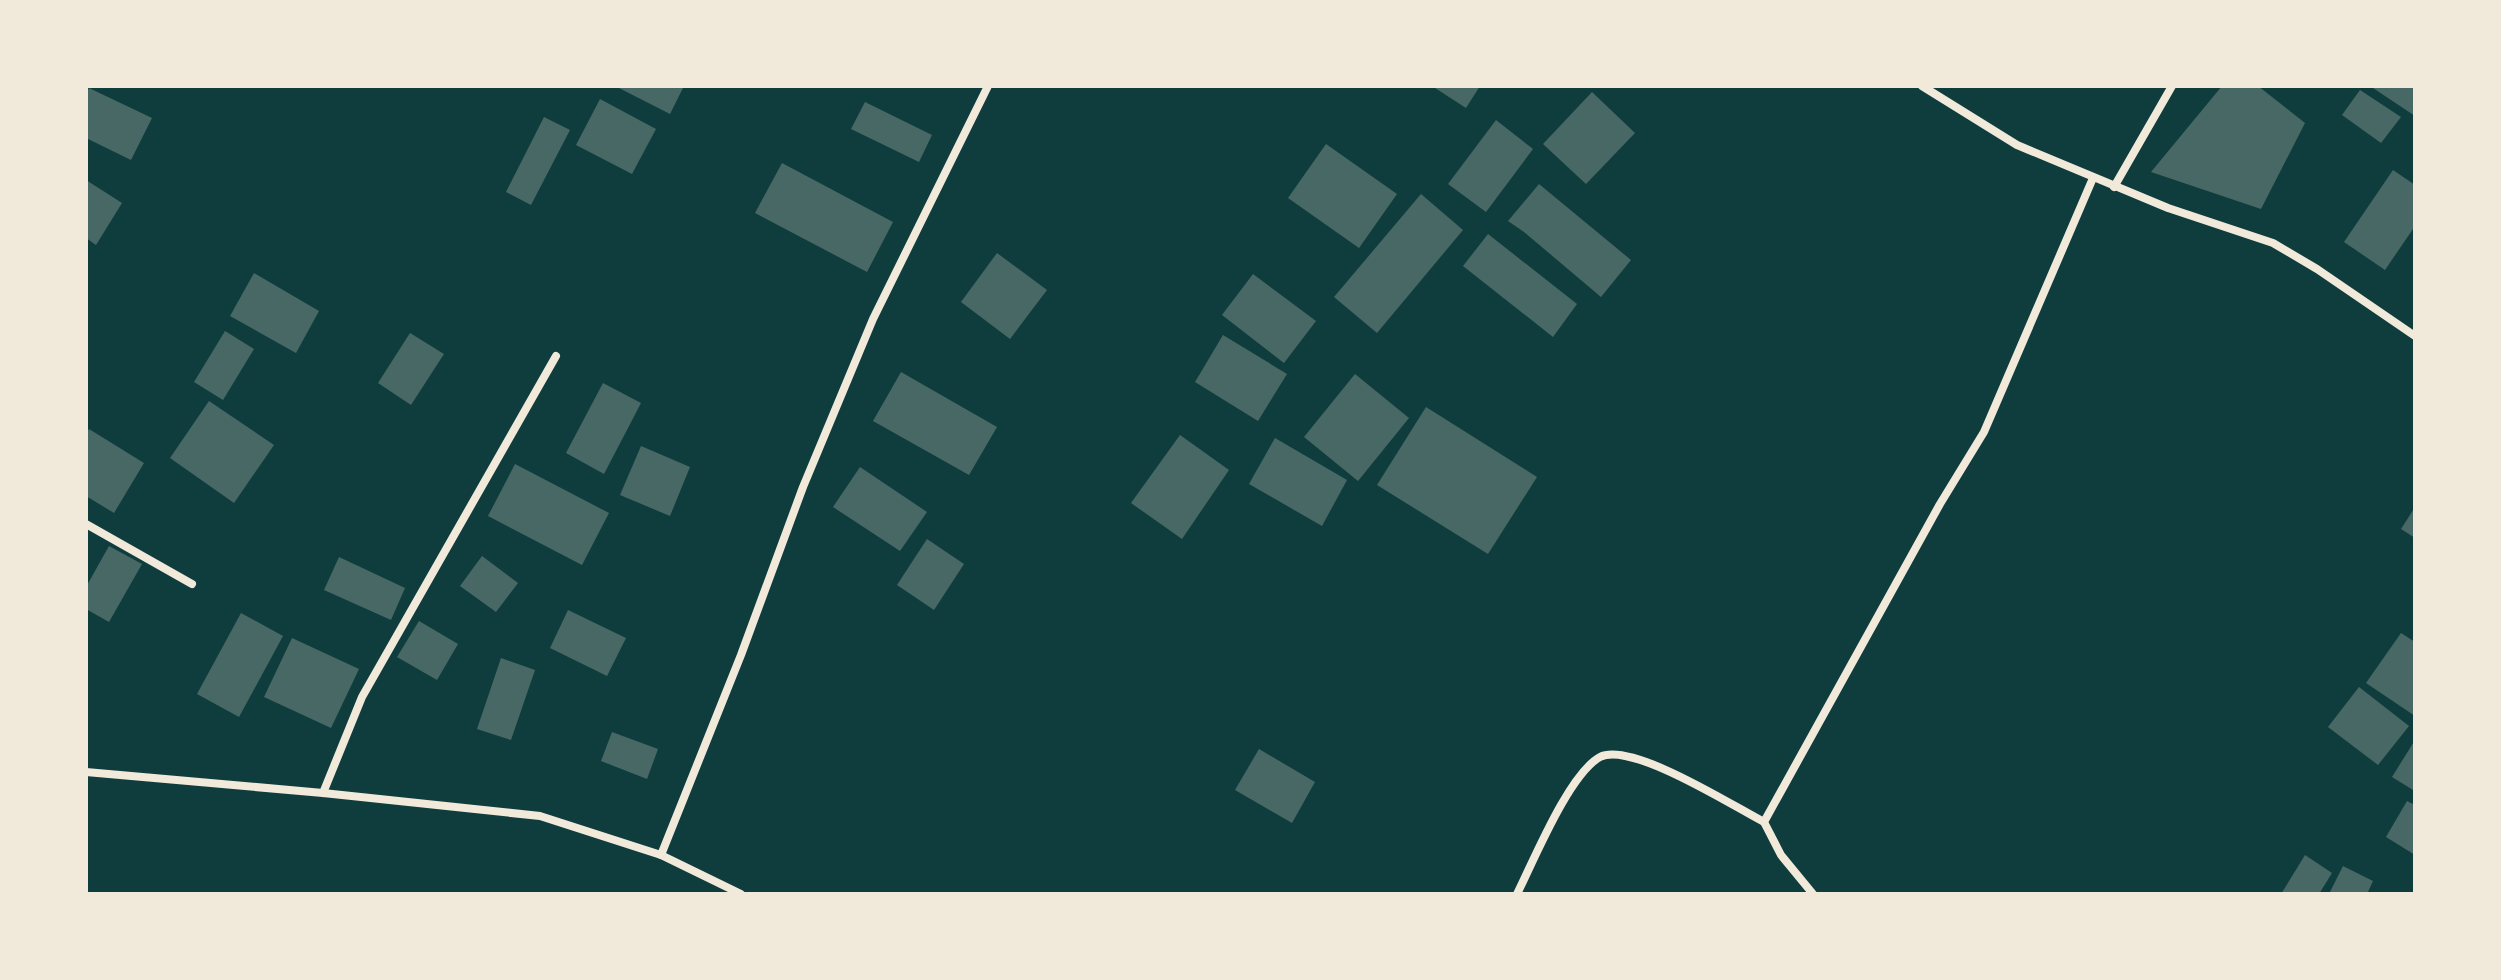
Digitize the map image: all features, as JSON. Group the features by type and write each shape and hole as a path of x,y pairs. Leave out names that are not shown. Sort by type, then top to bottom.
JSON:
{"street":[{"path":"661,855 741,655 803,487 873,319 988,86"},
{"path":"1922,86 2017,145 2168,208 2273,243 2415,336"},
{"path":"2114,187 2172,86"},
{"path":"1764,822 1940,504 1984,432 2093,178"},
{"path":"323,793 362,697 556,356"},
{"path":"86,524 192,584"},
{"path":"1517,894 1564,799 1582,772 1602,756 1620,754 1645,760 1764,822 1781,855 1813,894"},
{"path":"86,772 540,816 661,855 741,894"}],"building":[{"path":"615,86 684,86 670,114"},
{"path":"1432,86 1480,86 1466,108"},
{"path":"2222,86 2258,86 2305,123 2261,209 2151,172"},
{"path":"2370,86 2415,86 2415,116"},
{"path":"89,88 152,118 131,160 86,138 86,94"},
{"path":"2360,90 2401,117 2381,143 2342,115"},
{"path":"1592,92 1635,133 1586,184 1543,144"},
{"path":"600,99 656,129 632,174 576,145"},
{"path":"865,102 932,135 919,162 851,129"},
{"path":"544,117 570,130 531,205 506,192"},
{"path":"1496,120 1533,149 1486,212 1448,184"},
{"path":"1326,144 1397,194 1359,248 1288,198"},
{"path":"782,163 893,222 867,272 755,213"},
{"path":"2393,170 2415,185 2415,226 2385,270 2344,242"},
{"path":"86,180 122,203 96,245 86,238"},
{"path":"1539,184 1631,260 1601,297 1508,221"},
{"path":"1421,194 1463,230 1377,333 1334,297"},
{"path":"1488,234 1577,304 1553,337 1463,266"},
{"path":"997,253 1047,290 1010,339 961,302"},
{"path":"254,273 319,311 296,353 230,316"},
{"path":"1253,274 1316,321 1284,363 1222,315"},
{"path":"225,331 254,349 223,400 194,382"},
{"path":"410,333 444,354 411,405 378,383"},
{"path":"1223,335 1287,374 1258,421 1195,382"},
{"path":"901,372 997,427 969,475 873,421"},
{"path":"1355,374 1409,418 1358,481 1304,437"},
{"path":"603,383 641,403 604,474 566,453"},
{"path":"209,401 274,445 234,503 170,458"},
{"path":"1426,407 1537,477 1488,554 1377,485"},
{"path":"89,429 144,463 114,513 86,496 86,434"},
{"path":"1180,435 1229,470 1182,539 1131,503"},
{"path":"1275,438 1347,480 1322,526 1249,484"},
{"path":"641,446 690,467 670,516 620,495"},
{"path":"515,464 609,513 582,565 488,516"},
{"path":"860,467 927,512 900,551 833,507"},
{"path":"2415,507 2415,538 2401,529"},
{"path":"927,539 964,564 934,610 897,585"},
{"path":"109,546 142,564 109,622 86,609 86,587"},
{"path":"482,556 518,583 496,612 460,586"},
{"path":"339,557 405,588 391,620 324,590"},
{"path":"568,610 626,638 607,676 550,648"},
{"path":"241,613 283,636 239,717 197,694"},
{"path":"419,621 458,644 437,680 397,657"},
{"path":"2401,633 2415,642 2415,716 2366,683"},
{"path":"292,638 359,669 331,728 264,697"},
{"path":"501,658 535,670 511,740 477,729"},
{"path":"2359,687 2409,726 2378,765 2328,727"},
{"path":"612,732 658,749 647,779 601,761"},
{"path":"2415,740 2415,787 2413,790 2392,777"},
{"path":"1259,749 1315,782 1292,823 1235,790"},
{"path":"2407,801 2415,805 2415,855 2386,837"},
{"path":"2305,855 2332,873 2319,894 2281,894"},
{"path":"2343,866 2373,881 2367,894 2329,894"}]}
